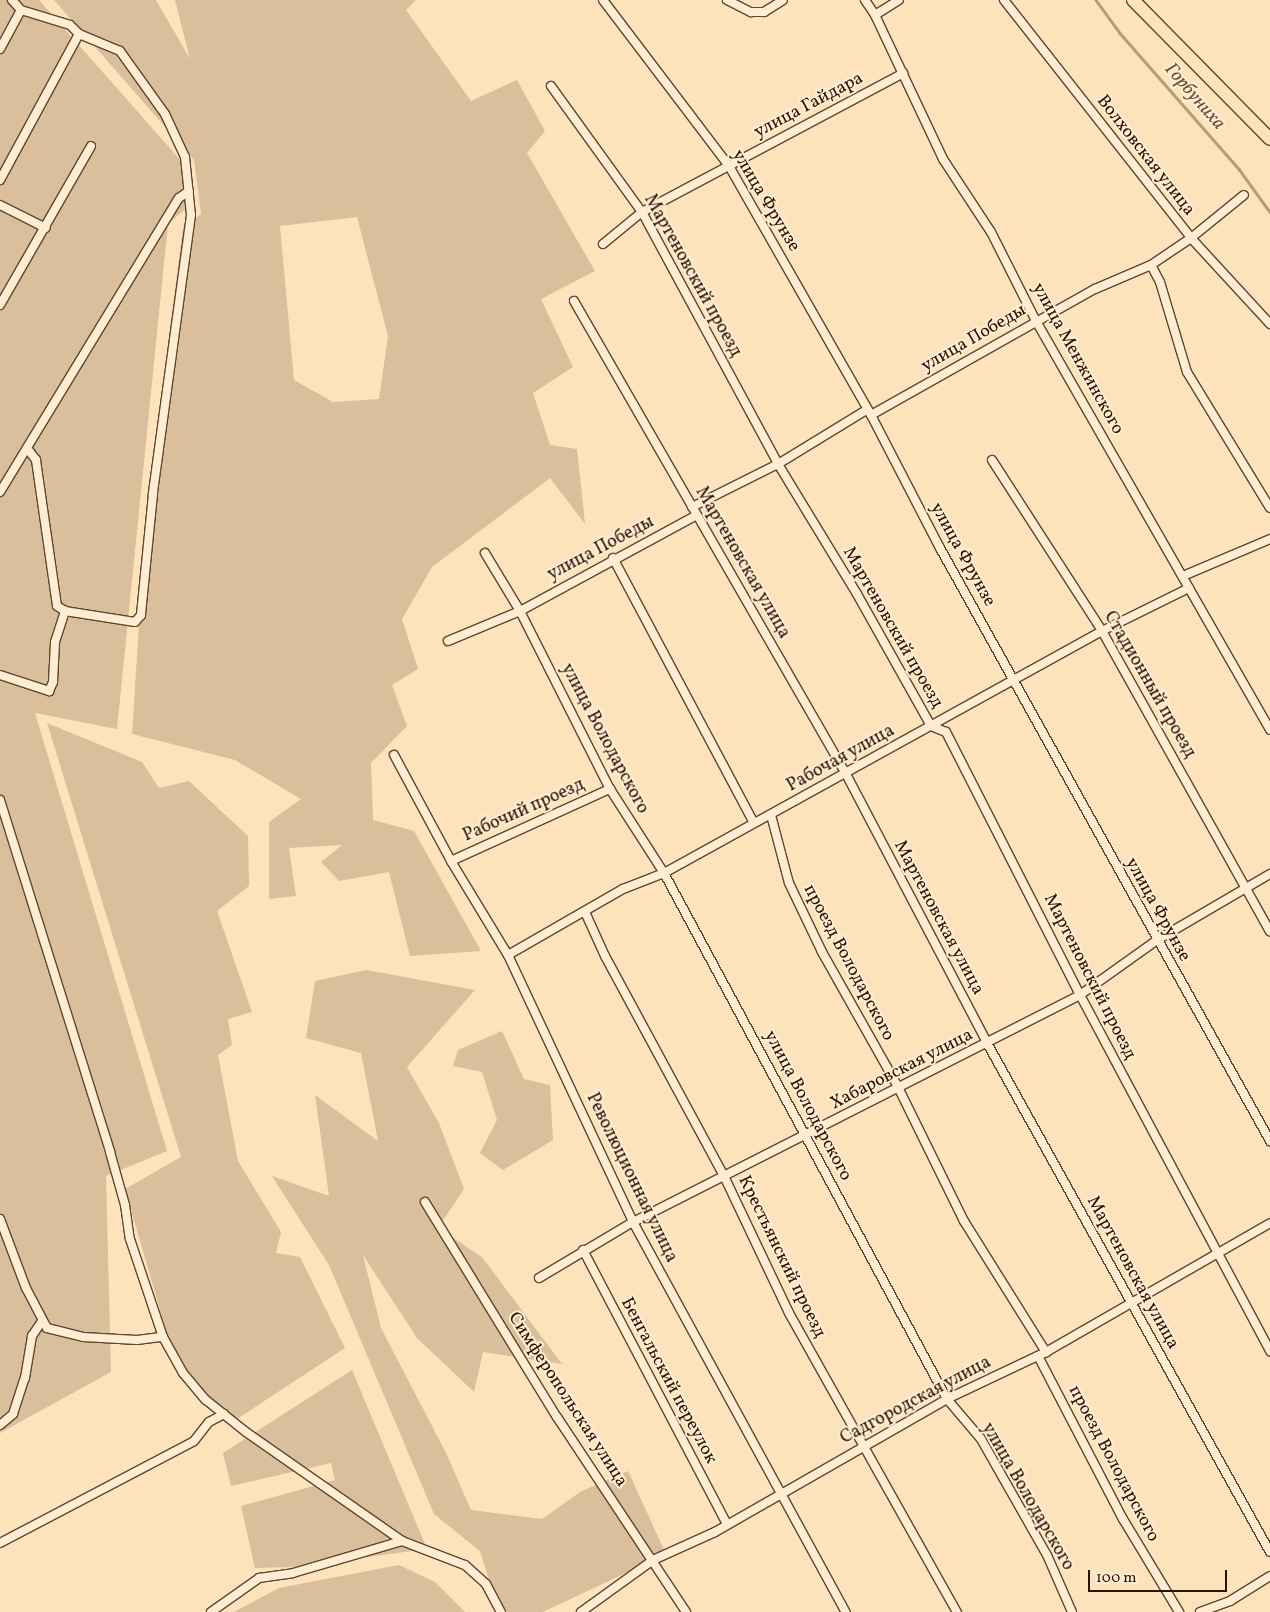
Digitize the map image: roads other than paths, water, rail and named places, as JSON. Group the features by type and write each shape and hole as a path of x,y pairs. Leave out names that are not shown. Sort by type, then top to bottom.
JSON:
{"main road":[{"path":"1133,0 1270,139"}],"street":[{"path":"12,0 21,10 70,25 80,34 120,51 165,114 185,157 191,215 154,494 141,616 131,623 65,611 57,606 54,596 36,460 27,448"},
{"name":"улица Фрунзе","path":"603,0 729,166 870,412 940,548 1270,1141"},
{"path":"727,0 750,12 764,12 783,0"},
{"name":"улица Менжинского","path":"865,0 875,15 903,72 943,159 991,232 1036,321 1270,730"},
{"path":"875,15 899,0"},
{"name":"Волховская улица","path":"1004,0 1191,238 1270,324"},
{"path":"0,49 21,10"},
{"path":"0,180 80,34"},
{"name":"улица Гайдара","path":"603,244 642,212 903,72"},
{"name":"Мартеновский проезд","path":"551,86 642,212 778,464 857,594 931,726 946,732 1080,995 1270,1351"},
{"path":"0,305 92,146"},
{"path":"0,492 179,198 189,191"},
{"name":"улица Победы","path":"692,507 778,464 1095,289 1151,265 1191,238 1244,195"},
{"path":"0,205 46,228"},
{"path":"1151,265 1160,282 1187,372 1270,508"},
{"name":"Мартеновская улица","path":"574,302 846,774 987,1043 1270,1552"},
{"name":"Стадионный проезд","path":"992,460 1102,631 1270,931"},
{"name":"улица Победы","path":"448,641 520,611 613,558 697,515"},
{"path":"1183,576 1270,539"},
{"name":"улица Володарского","path":"485,553 520,611 610,789 664,873 947,1399 981,1439 1047,1555 1072,1612"},
{"path":"613,558 754,823"},
{"name":"Рабочая улица","path":"508,955 623,889 664,873 1102,631 1189,588"},
{"path":"0,676 49,691 53,682 55,642 65,611"},
{"name":"Революционная улица","path":"394,755 451,861 508,955 633,1222 846,1612"},
{"name":"Рабочий проезд","path":"451,861 610,789"},
{"path":"0,800 110,1152 125,1205 130,1239 163,1337 183,1372 206,1400 224,1414 402,1541 465,1565 486,1584 501,1612"},
{"name":"проезд Володарского","path":"771,815 789,883 822,952 898,1087 964,1221 1046,1352"},
{"name":"Хабаровская улица","path":"539,1278 633,1222 806,1137 898,1087 1080,995 1157,940 1245,886 1270,874"},
{"name":"Крестьянский проезд","path":"585,912 605,956 724,1176 789,1313 956,1612"},
{"name":"Симферопольская улица","path":"425,1202 557,1418 686,1612"},
{"path":"0,1219 42,1321 48,1328 83,1337 137,1340 163,1337"},
{"name":"Садгородская улица","path":"581,1612 653,1560 727,1524 947,1399 1046,1352 1131,1304 1216,1252 1270,1223"},
{"name":"Бенгальский переулок","path":"584,1250 727,1524"},
{"path":"0,1425 13,1414 25,1378 32,1336 42,1321"},
{"name":"проезд Володарского","path":"1038,1356 1123,1518 1178,1612"},
{"path":"0,1543 194,1441 208,1422 224,1414"},
{"path":"211,1612 259,1578 293,1573 402,1541"},
{"path":"1200,1612 1230,1601 1270,1576"}],"waterway":[{"name":"Горбуниха","path":"1096,0 1120,33 1239,169 1270,212"}]}
